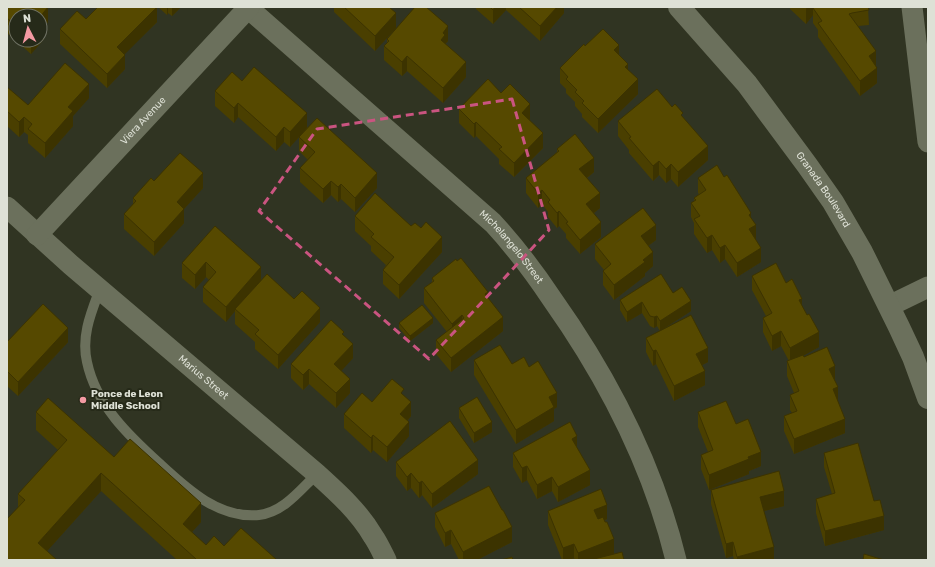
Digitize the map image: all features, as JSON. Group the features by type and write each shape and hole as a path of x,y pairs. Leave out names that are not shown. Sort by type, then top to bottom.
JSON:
{"street":[{"name":"Viera Avenue","path":"37,235 249,7"},
{"name":"Michelangelo Street","path":"249,7 493,223 522,256 572,327 615,401 649,476 676,560"},
{"name":"Granada Boulevard","path":"679,7 747,84 807,164 833,202 862,252 889,306 912,357 928,398"},
{"path":"912,7 928,142"},
{"name":"Marius Street","path":"7,207 71,265 317,474 349,505 372,534 386,560"},
{"path":"889,306 928,287"}],"lane":[{"path":"100,289 86,333 86,362 90,375 102,399 120,426 181,483 215,506 231,512 246,515 259,515 284,506 317,474"}],"highlighted area":[{"path":"512,99 549,230 429,359 259,211 317,129"}],"building":[{"path":"7,7 48,7 8,8 8,19"},
{"path":"98,7 157,7 117,47 125,55 107,74 60,29 77,11 86,19"},
{"path":"344,7 389,7 396,13 375,36"},
{"path":"415,7 426,7 448,26 443,33 445,35 441,40 466,62 443,88 407,56 402,62 384,46 389,41 387,39"},
{"path":"519,7 557,7 540,26"},
{"path":"868,7 869,10 849,14 876,51 869,56 877,68 860,81 818,23 822,21 813,8"},
{"path":"603,29 619,45 614,50 628,64 625,67 638,79 598,119 582,103 584,101 575,92 577,90 566,79 568,77 560,68 584,44 585,46"},
{"path":"65,63 89,84 68,107 73,111 45,143 28,129 32,124 24,117 19,122 7,111 7,87 28,105"},
{"path":"254,67 307,113 290,132 284,127 276,137 238,103 234,108 215,91 232,72 242,81"},
{"path":"488,79 501,93 510,84 530,104 522,113 543,133 514,163 499,149 502,147 476,122 474,124 459,109"},
{"path":"657,89 672,107 675,104 683,113 681,115 708,146 678,172 671,164 666,169 659,161 653,166 629,138 631,137 618,121"},
{"path":"317,118 377,173 355,198 341,184 338,187 331,181 323,189 300,168 315,152 299,137"},
{"path":"575,134 594,158 579,169 600,193 586,204 601,222 580,240 566,223 568,222 559,211 557,213 548,202 550,200 542,190 538,193 526,178 559,151 557,149"},
{"path":"180,153 203,173 177,202 184,209 154,242 124,214 136,201 133,198 151,178 154,181"},
{"path":"717,165 724,177 727,175 751,213 749,215 756,225 749,229 761,248 737,263 725,245 720,248 712,235 707,238 694,219 700,216 691,203 696,200 694,198 706,190 698,178"},
{"path":"375,193 411,226 415,223 421,228 426,222 442,237 399,285 383,270 394,257 371,237 374,234 355,216"},
{"path":"643,208 656,225 641,236 653,252 643,260 645,262 614,285 603,271 611,264 595,244"},
{"path":"215,226 261,267 226,307 203,287 216,272 206,262 195,275 182,263"},
{"path":"461,258 488,292 485,294 503,317 451,358 436,340 464,318 462,315 452,324 424,288 434,281 432,278 456,259 457,261"},
{"path":"776,263 786,283 792,279 802,299 799,300 819,332 790,348 781,331 772,336 763,318 772,313 752,276"},
{"path":"267,274 294,299 302,291 320,308 278,355 255,334 259,330 235,309"},
{"path":"661,274 673,293 682,287 691,301 660,321 657,316 650,316 642,302 627,312 620,300"},
{"path":"43,304 68,328 18,382 7,371 7,342"},
{"path":"422,305 433,318 410,336 399,323"},
{"path":"691,315 708,348 696,354 705,371 674,386 656,350 653,351 646,338"},
{"path":"331,320 344,332 342,334 353,344 334,364 350,379 336,393 309,369 303,375 291,364"},
{"path":"500,345 512,364 524,357 529,367 538,361 557,393 549,397 554,407 516,430 474,360"},
{"path":"827,347 835,366 829,369 838,387 833,389 845,419 794,439 784,416 797,411 790,395 799,391 787,361 803,355 804,357"},
{"path":"392,379 404,389 401,393 411,402 400,414 409,422 387,447 373,435 371,438 344,414 362,393 372,402"},
{"path":"477,397 492,422 474,433 459,408"},
{"path":"48,398 114,457 130,439 201,503 183,524 206,545 214,536 224,546 241,528 277,560 196,560 101,473 38,543 57,560 7,560 7,519 25,500 18,494 67,440 36,412"},
{"path":"726,401 736,424 748,419 761,452 748,457 749,459 709,475 701,455 713,450 698,412"},
{"path":"450,421 478,460 432,494 422,481 419,483 411,473 407,477 396,462"},
{"path":"570,422 577,436 572,439 590,470 558,487 552,477 537,485 527,466 522,468 513,453"},
{"path":"858,443 874,501 880,500 884,516 825,531 816,499 835,493 824,453"},
{"path":"779,471 784,491 760,497 774,547 737,557 733,542 726,544 711,490"},
{"path":"489,486 512,527 463,552 451,530 445,533 435,513"},
{"path":"601,489 607,505 594,510 598,519 603,517 605,522 607,522 614,539 578,553 574,544 563,548 548,511"},
{"path":"622,552 624,560 594,560 594,559"},
{"path":"864,554 884,560 863,560"},
{"path":"512,557 513,560 501,560"}],"place":[{"name":"Ponce de Leon Middle School","path":"83,400"}]}
